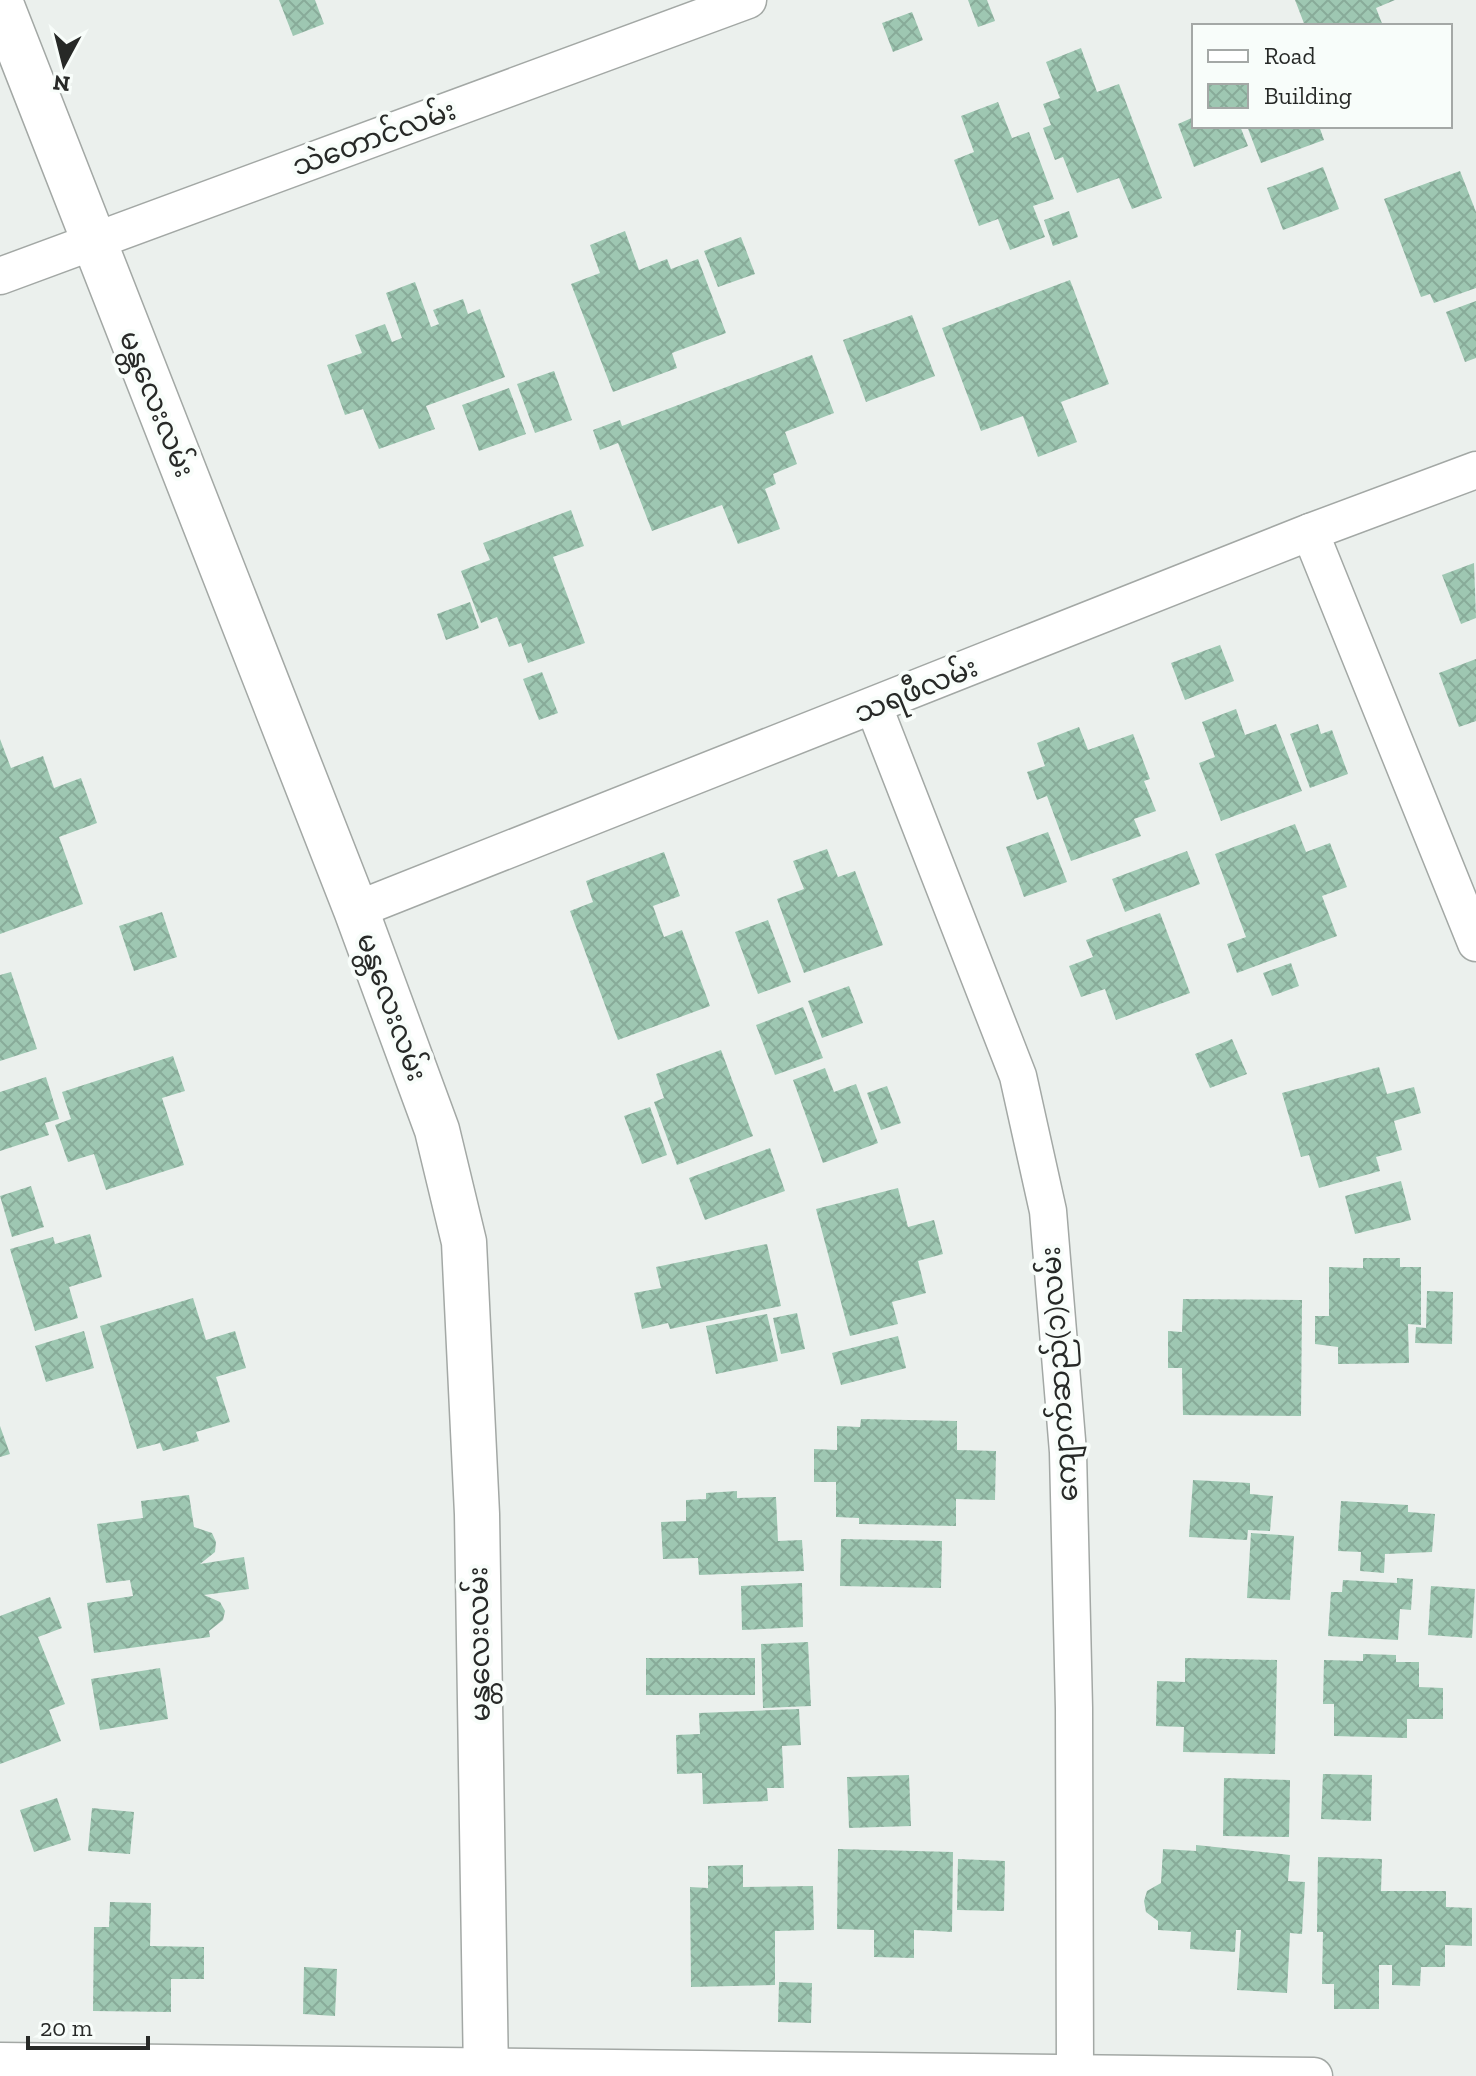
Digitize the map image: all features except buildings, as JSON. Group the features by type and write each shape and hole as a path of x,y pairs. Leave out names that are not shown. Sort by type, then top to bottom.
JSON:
{"main road":[{"name":"မန္တလေးလမ်း","path":"0,1 356,910 437,1130 464,1242 477,1514 486,2071"}],"street":[{"name":"သဲတောင်လမ်း","path":"0,276 748,0"},
{"name":"သရဖီလမ်း","path":"356,910 1310,532 1476,470"},
{"path":"1310,532 1476,943"},
{"name":"ကျောက်ဆည်(၁)လမ်း","path":"874,707 1018,1076 1048,1211 1068,1452 1075,2073"},
{"path":"0,2061 486,2071 1314,2076"}]}
